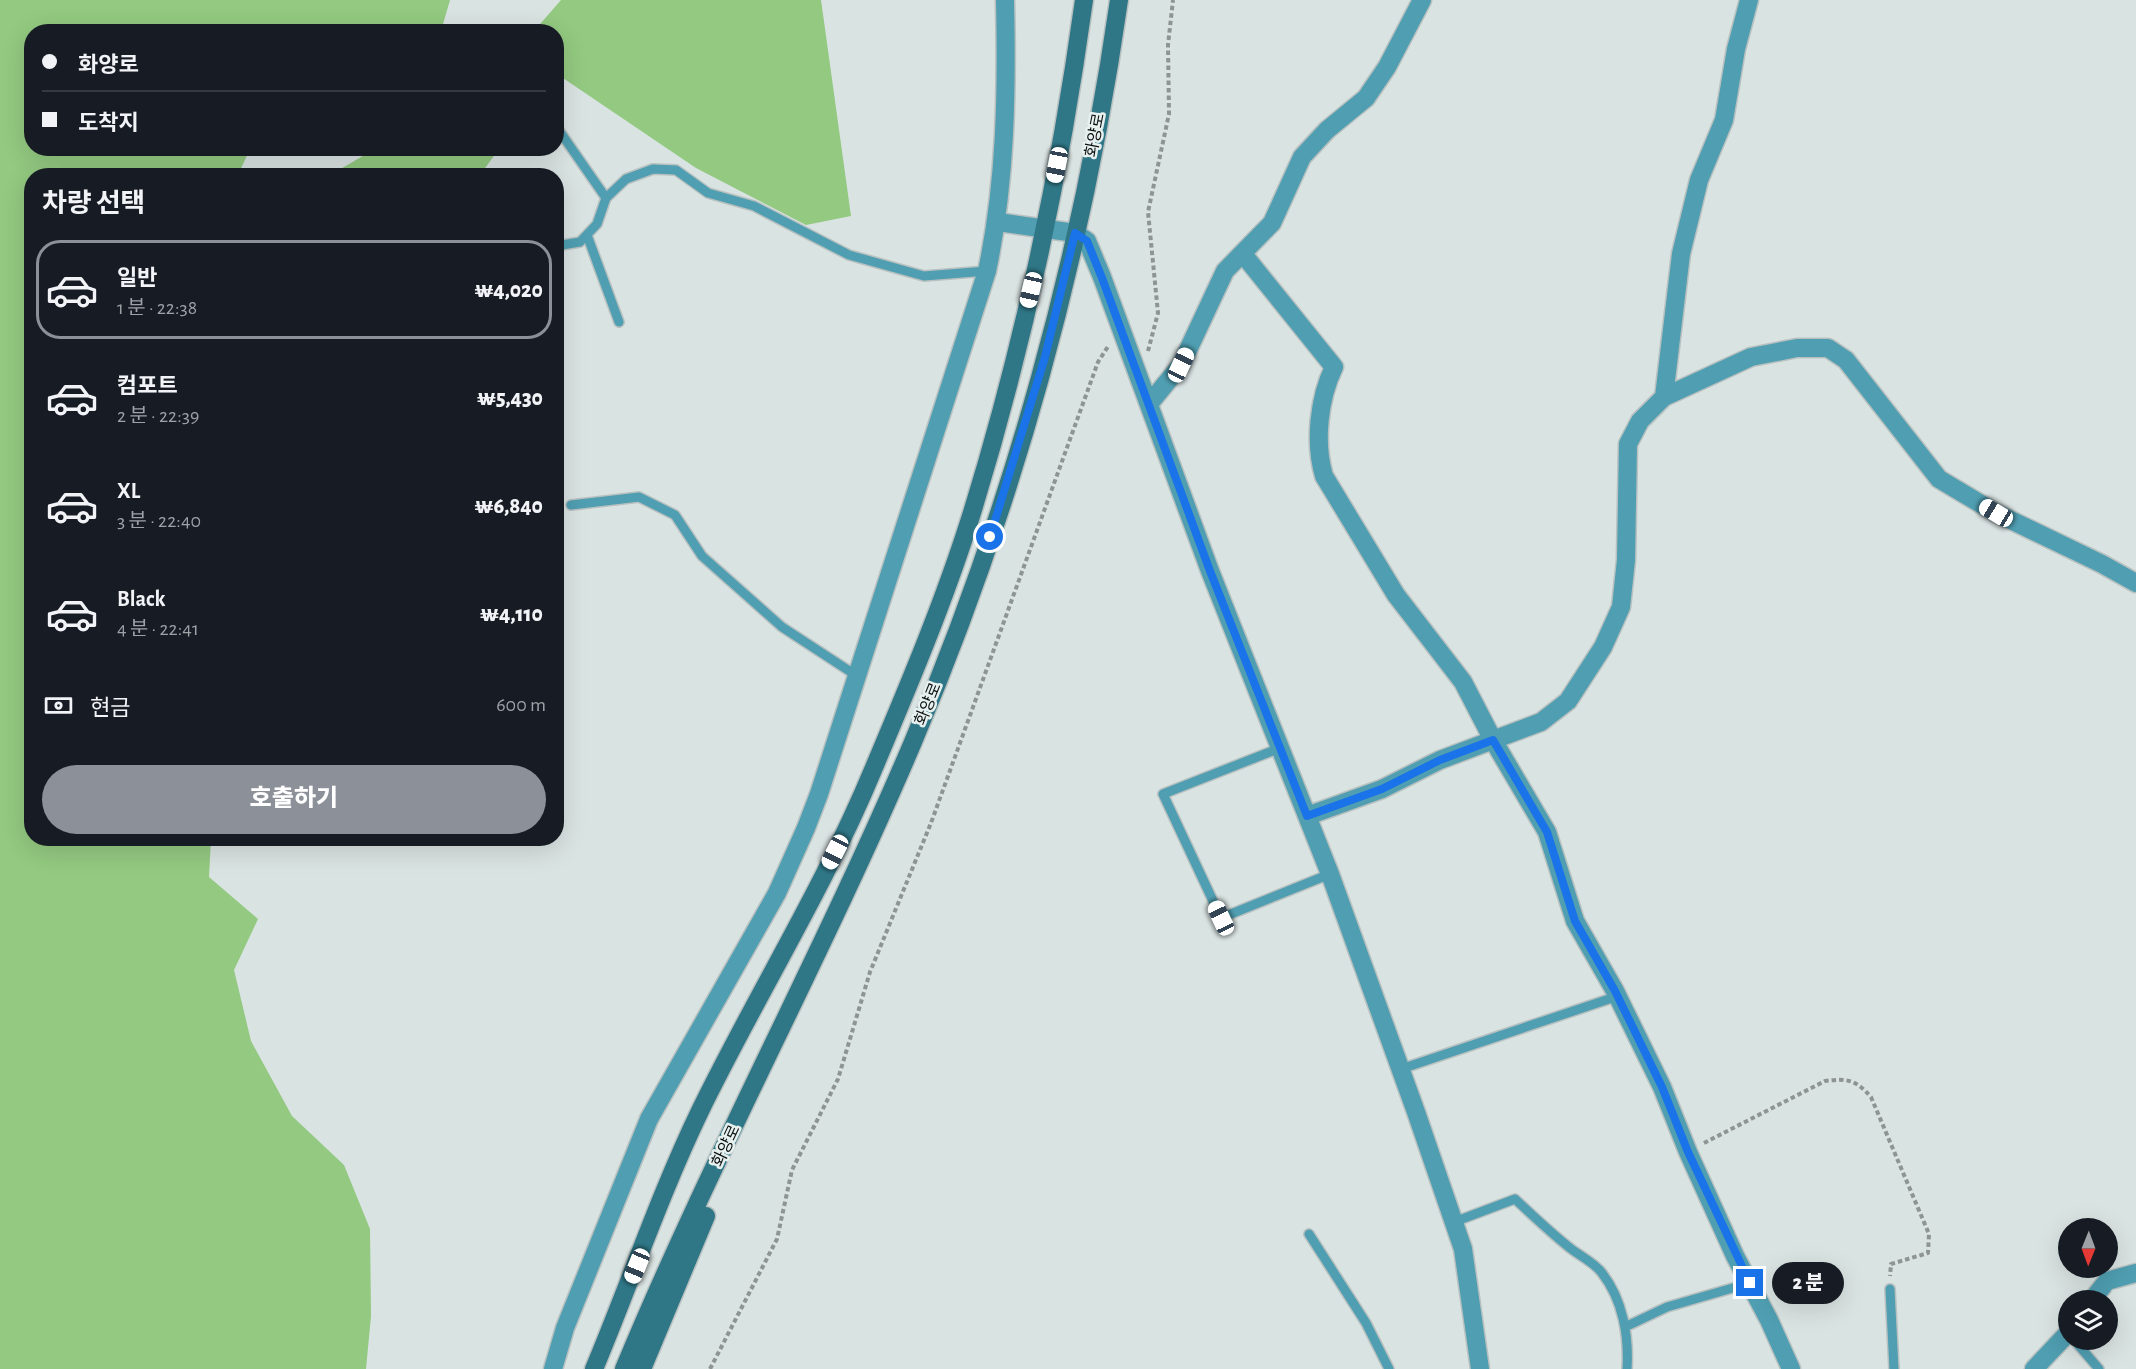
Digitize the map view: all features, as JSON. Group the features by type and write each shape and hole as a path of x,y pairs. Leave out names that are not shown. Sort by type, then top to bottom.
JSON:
{"main road":[{"name":"화양로","path":"594,1369 700,1112 845,832 921,651 969,520 992,446 1045,227 1070,103 1084,0"},
{"name":"화양로","path":"624,1369 914,742 971,597 1045,357 1075,233 1112,49 1119,0"},
{"path":"642,1369 710,1206 712,1177"}],"street":[{"path":"553,1369 565,1328 649,1119 777,893 806,828 857,676 987,271 998,222 1006,78 1005,0"},
{"path":"1149,404 1181,365 1225,272 1272,224 1302,157 1327,130 1366,98 1387,67 1422,0"},
{"path":"1664,397 1681,254 1699,180 1724,120 1736,49 1749,0"},
{"path":"998,222 1075,233 1087,241 1121,327 1210,571 1330,874 1401,1068 1463,1249 1472,1327 1480,1369"},
{"path":"1243,254 1334,367 1326,384 1322,406 1318,457 1324,476 1396,595 1427,632 1463,682 1493,740 1547,832 1575,921 1618,996 1662,1087 1688,1152 1791,1369"},
{"path":"1307,816 1382,789 1440,760 1541,722 1568,701 1603,647 1621,607 1626,560 1628,444 1640,421 1664,397 1751,357 1797,348 1828,348 1846,360 1939,479 1996,513 2136,583"},
{"path":"2100,1290 2107,1281 2136,1273"},
{"path":"2034,1369 2058,1344"}],"lane":[{"path":"564,138 606,198"},
{"path":"564,245 580,242 587,235 597,224 606,198 626,179 654,169 676,170 708,194 754,206 849,255 924,276 987,271"},
{"path":"587,235 619,322"},
{"path":"571,505 639,497 675,515 702,555 783,627 857,676"},
{"path":"1280,748 1163,794 1221,918 1330,874"},
{"path":"1401,1068 1618,996"},
{"path":"1454,1222 1515,1199 1563,1242 1602,1272 1616,1297 1625,1327 1628,1349 1627,1369"},
{"path":"1309,1234 1366,1323 1389,1369"},
{"path":"1625,1327 1667,1307 1750,1283"},
{"path":"1890,1288 1894,1369"},
{"path":"2083,1350 2099,1369"}],"path":[{"path":"1135,366 1151,348 1158,313 1148,212 1169,114 1168,45 1173,0"},
{"path":"710,1369 777,1239 792,1170 838,1079 870,972 931,823 1098,362 1121,327"},
{"path":"1688,1152 1825,1081 1839,1079 1858,1082 1871,1097 1929,1234 1928,1253 1891,1264 1890,1288"}],"green space":[{"path":"0,0 450,0 443,24 24,24 24,156 247,156 241,168 24,168 24,846 211,846 209,877 258,919 234,970 251,1041 292,1116 344,1165 370,1229 371,1316 366,1369 0,1369"},
{"path":"561,0 821,0 851,216 806,225 696,168 564,79 564,24 540,24"},
{"path":"363,156 494,156 485,168 342,168"}],"route":[{"path":"990,537 1045,357 1075,233 1087,241 1102,278 1210,571 1307,816 1382,789 1440,760 1493,740 1547,832 1563,876 1575,921 1615,991 1662,1087 1688,1152 1735,1256 1750,1283"}]}
